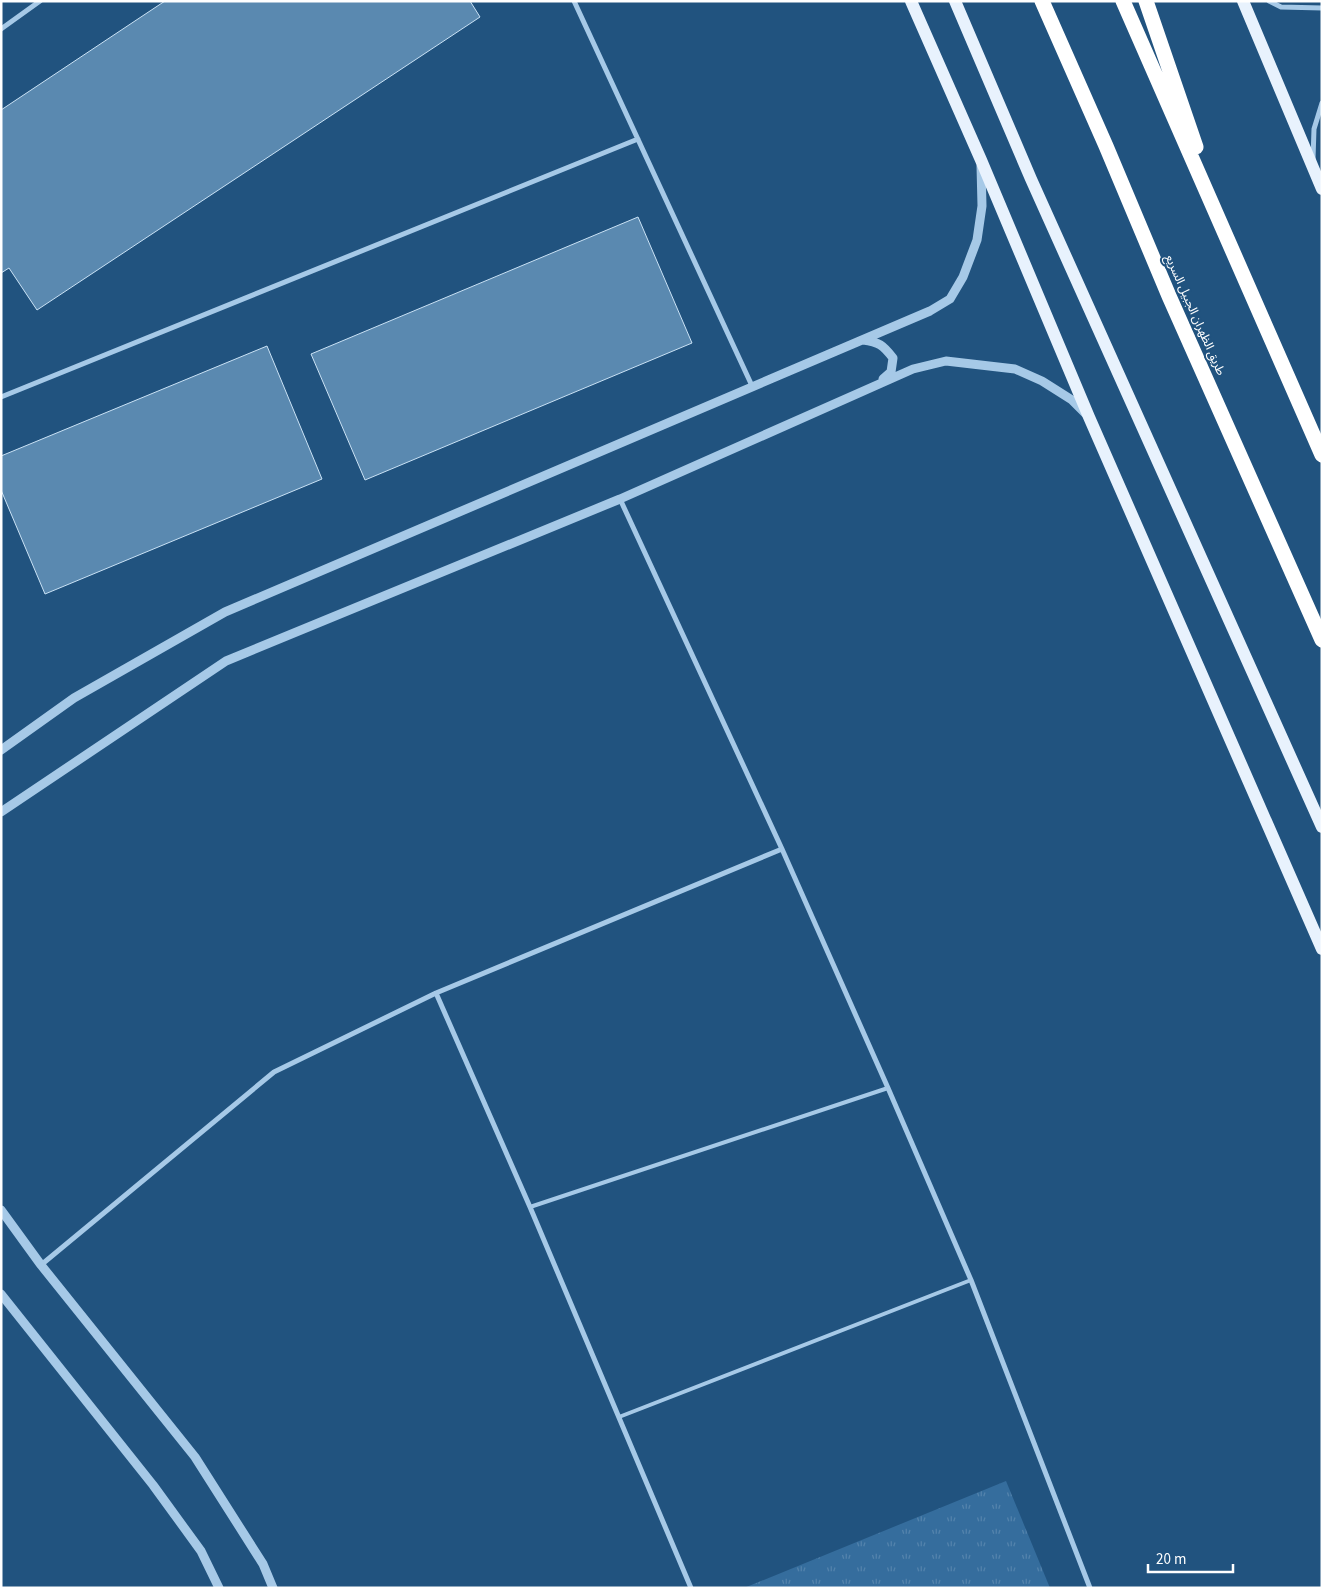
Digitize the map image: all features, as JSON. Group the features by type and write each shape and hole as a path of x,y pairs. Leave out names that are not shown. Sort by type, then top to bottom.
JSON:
{"highway":[{"name":"طريق الظهران الجبيل السريع","path":"1042,1 1169,296 1322,640"},
{"path":"1122,1 1322,455"},
{"path":"1146,1 1231,250"}],"main road":[{"path":"910,1 981,160 1089,417 1322,949"},
{"path":"955,1 1031,179 1322,827"},
{"path":"1243,1 1322,189"}],"street":[{"path":"1,29 40,1"},
{"path":"574,1 753,388"},
{"path":"1269,1 1281,7 1322,8"},
{"path":"1313,169 1314,129 1322,103"},
{"path":"1,397 638,138"},
{"path":"1,750 74,698 225,612 753,388 930,311 950,299 963,277 977,240 982,206 981,160"},
{"path":"862,340 876,341 893,358 891,372 879,383"},
{"path":"1,812 226,661 620,498 913,369 946,361 1015,368 1042,381 1072,400 1089,417"},
{"path":"620,498 782,849 971,1280 1090,1588"},
{"path":"41,1265 274,1072 436,993 782,849"},
{"path":"436,993 530,1207 690,1588"},
{"path":"1,1210 41,1265 195,1457 263,1564 273,1588"},
{"path":"1,1294 153,1486 201,1551 219,1588"}],"lane":[{"path":"530,1207 888,1088"},
{"path":"619,1417 971,1280"}],"green space":[{"path":"1006,1481 1050,1588 744,1588"}],"building":[{"path":"165,1 470,1 480,17 37,310 9,268 1,273 1,110"},
{"path":"638,217 692,343 365,480 311,354"},
{"path":"267,346 322,479 45,594 1,490 1,456"}]}
